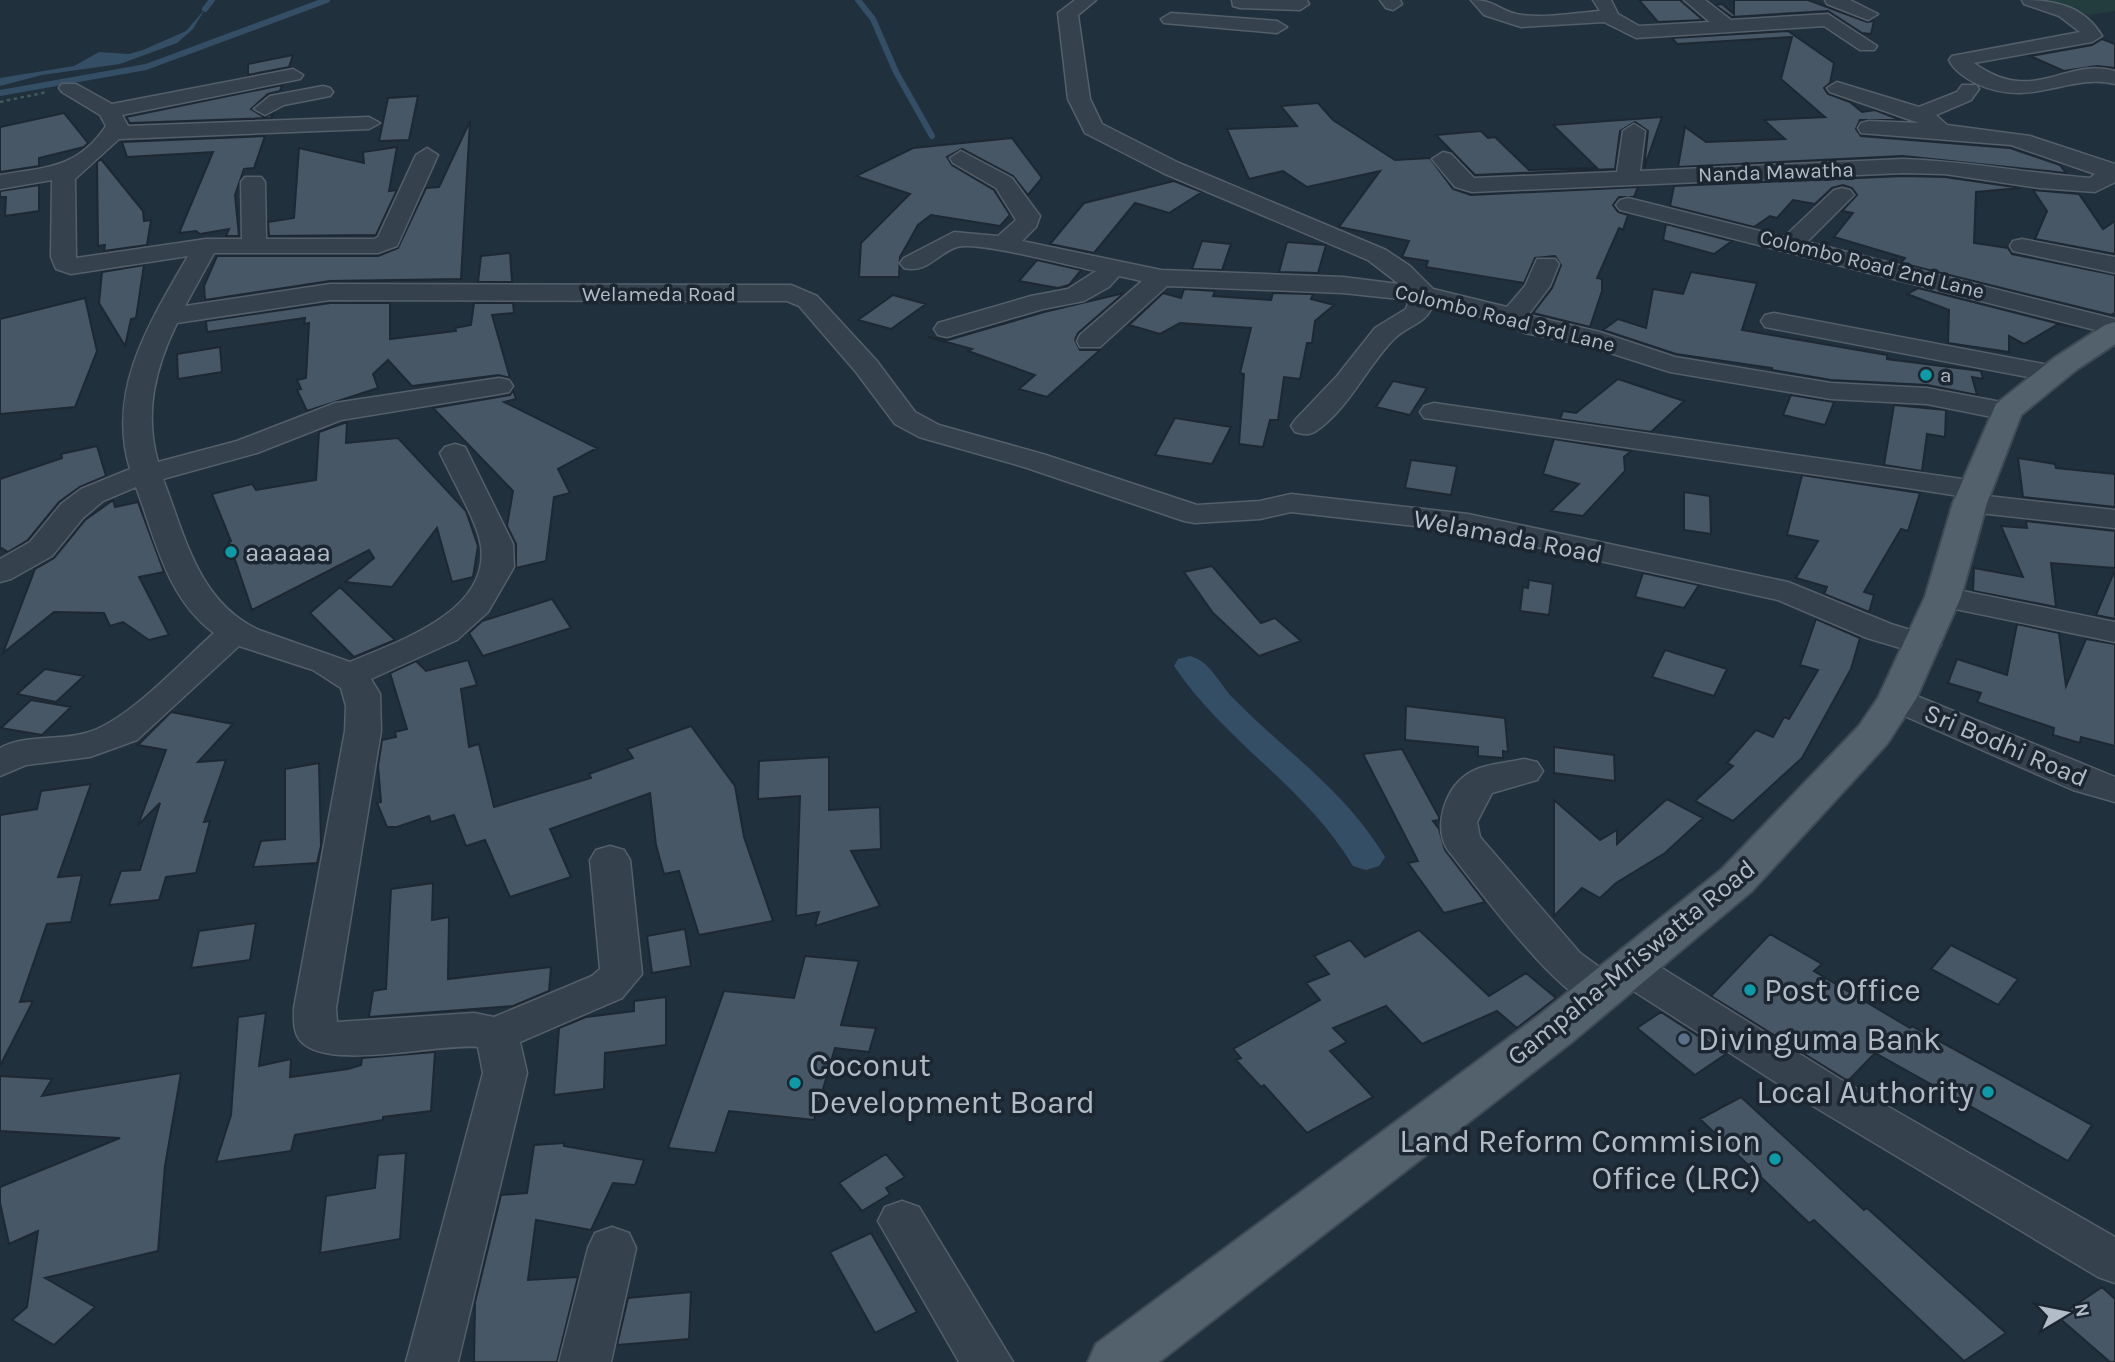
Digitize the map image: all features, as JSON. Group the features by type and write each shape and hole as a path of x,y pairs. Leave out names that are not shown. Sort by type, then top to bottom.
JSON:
{"main road":[{"path":"2007,411 2115,329"},
{"name":"Gampaha-Mriswatta Road","path":"1116,1362 1615,979 1737,880 1873,735 1897,699 1924,645 1943,597 1973,496 2007,411"}],"street":[{"path":"1087,0 1068,13 1079,99 1093,128 1171,168 1377,256 1401,271 1424,294 1417,314 1398,320 1348,382 1305,426"},
{"path":"1222,0 1276,5 1300,4"},
{"path":"1480,0 1500,18 1530,21 1605,8 1623,28 1636,32 1828,20 1838,14 1821,0"},
{"path":"1693,0 1723,22 1718,27"},
{"path":"1834,0 1868,14"},
{"path":"2031,0 2077,18 2088,26 2092,36 1959,60 1960,63 1992,83 2014,90 2108,76"},
{"path":"1171,19 1277,37 1276,5"},
{"path":"1828,20 1867,46"},
{"path":"2081,58 2108,76"},
{"path":"293,75 112,122 64,177 62,230 65,264 84,265 157,250 206,246 360,248 388,241 427,155"},
{"path":"69,88 112,122 245,128 369,123"},
{"path":"1837,88 1920,114 1962,145 1960,158 1910,166"},
{"path":"1920,114 1964,96 1969,89"},
{"path":"245,128 278,100 323,92"},
{"path":"1869,128 1993,135 2032,144 2088,167 2115,171"},
{"path":"1628,178 1634,131"},
{"path":"961,158 1004,183 1028,216 1028,222 1004,244"},
{"name":"Nanda Mawatha","path":"1443,159 1462,182 1472,185 1910,166 1945,167 2039,181 2095,185 2115,171"},
{"path":"0,160 9,181 69,170"},
{"path":"253,182 254,245"},
{"path":"1790,245 1842,195"},
{"name":"Colombo Road 2nd Lane","path":"1628,205 2115,329"},
{"name":"Colombo Road 3rd Lane","path":"913,263 954,239 1004,244 1161,278 1343,285 1424,294 1534,327 1591,338 1670,364 1831,391 1927,396 2007,411"},
{"path":"206,246 165,317 139,393 136,421 147,474 183,576 194,597 211,616 235,632 312,658 350,676 362,692 363,714 315,1008 316,1030 332,1040 474,1030 497,1034 607,986 621,974 610,860"},
{"path":"2022,246 2115,265"},
{"path":"1511,319 1536,289 1545,273 1546,264"},
{"path":"947,329 1040,302 1075,296 1100,282 1113,268"},
{"path":"1090,341 1161,278"},
{"name":"Welameda Road","path":"165,317 330,292 634,295 791,293 808,301 834,334 866,366 905,418 929,431 1086,477"},
{"path":"1774,321 2054,374"},
{"path":"0,572 41,549 72,511 92,495 147,474 247,447 335,412 499,386"},
{"path":"1434,412 1617,439 1844,467 1973,496 2115,519"},
{"path":"350,676 445,633 476,605 498,567 497,544 455,453"},
{"name":"Welamada Road","path":"1086,477 1195,514 1305,503 1511,530 1788,592 1879,631 1924,645"},
{"path":"1943,597 2115,632"},
{"path":"0,764 17,754 90,745 124,732 235,632"},
{"name":"Sri Bodhi Road","path":"1897,699 2086,781 2115,790"},
{"path":"1524,771 1495,777 1479,784 1472,792 1458,822 1461,840 1565,964 1615,979 1824,1091 2115,1262"},
{"path":"432,1362 505,1073 497,1034"},
{"path":"902,1221 987,1362"},
{"path":"585,1362 612,1248"}],"path":[{"path":"0,102 69,88"}],"green space":[{"path":"2046,0 2115,0 2115,11 2089,15"}],"water":[{"path":"205,9 193,29 177,43 120,64 42,75 0,86 0,78 74,66 99,52 129,54 143,50 186,31"}],"building":[{"path":"1639,0 1680,0 1703,20 1658,22"},
{"path":"1734,0 1808,0 1867,22 1874,21 1871,34 1862,33 1828,11 1732,17 1715,5 1722,4 1734,14"},
{"path":"1788,31 1834,63 1830,83 1824,88 1828,94 1850,102 1862,112 1875,110 1901,120 1860,120 1856,129 1861,136 2010,148 2060,165 2066,173 1903,156 1678,167 1685,127 1706,142 1785,139 1764,120 1825,117 1781,79 1792,37 1677,44 1672,38"},
{"path":"2102,39 2115,44 2115,68 2097,66 2064,71 2030,56 2092,45"},
{"path":"293,55 289,67 248,75 248,64"},
{"path":"282,85 280,91 268,94 251,109 264,117 273,114 271,118 130,123 126,117"},
{"path":"418,96 409,140 379,141 388,98"},
{"path":"1318,103 1333,120 1395,160 1430,158 1453,189 1471,195 1638,187 1634,197 1619,197 1613,205 1618,212 1628,215 1623,230 1619,228 1597,278 1602,279 1602,291 1590,327 1533,313 1552,288 1561,265 1555,256 1535,258 1524,283 1426,267 1428,261 1402,257 1409,241 1339,227 1380,171 1307,187 1283,171 1249,179 1227,129 1297,126 1281,106"},
{"path":"64,113 88,143 84,147 39,158 39,166 0,172 0,127"},
{"path":"1662,117 1644,168 1648,131 1635,122 1620,131 1615,169 1475,175 1436,135 1481,131 1488,138 1495,137 1529,170 1597,168 1553,125"},
{"path":"470,121 461,279 330,281 205,300 204,286 217,256 378,256 398,248 426,188 439,187"},
{"path":"265,136 254,168 244,169 235,195 239,236 226,236 229,229 200,234 196,231 179,233 213,152 127,157 122,142"},
{"path":"1012,138 1042,178 1028,195 1013,176 962,149 947,157 952,165 994,190 1010,215 1000,226 931,215 918,225 900,257 899,277 859,277 861,243 910,194 856,176 913,148"},
{"path":"397,147 389,191 397,190 376,235 269,236 268,222 294,218 299,148 364,163 363,152"},
{"path":"101,159 143,211 144,221 151,220 147,245 104,251 105,245 98,246 97,162"},
{"path":"1903,176 1945,177 2021,188 1976,192 1974,243 2008,248 2012,254 2115,275 2115,313 2111,315 1901,263 1905,258 1834,237 1853,213 1842,211 1857,195 1852,188 1843,185 1832,188 1815,204 1793,200 1777,218 1770,216 1754,227 1670,206 1674,186"},
{"path":"1174,181 1202,192 1169,213 1135,203 1094,253 1050,244 1084,203"},
{"path":"39,185 39,211 5,216 6,197 0,197 0,191"},
{"path":"2033,190 2079,194 2103,229 2115,221 2115,254 2035,239 2047,211"},
{"path":"1666,224 1732,241 1714,254 1663,240"},
{"path":"1202,241 1231,244 1222,270 1192,269"},
{"path":"1287,242 1326,245 1318,273 1279,272"},
{"path":"510,253 512,282 478,282 481,256"},
{"path":"1037,260 1081,270 1069,285 1058,288 1019,281"},
{"path":"144,265 136,318 131,319 125,346 99,303 102,272"},
{"path":"1691,272 1757,283 1742,330 1887,355 1887,359 1981,371 1983,379 1972,377 1977,395 1927,385 1831,380 1676,354 1603,330 1618,319 1646,328 1653,289 1683,294"},
{"path":"1918,288 2080,329 2058,324 2024,344 2009,336 2009,352 1948,343 1949,310 1907,294"},
{"path":"1184,289 1215,291 1213,296 1271,300 1273,293 1313,294 1311,299 1334,305 1315,321 1312,343 1307,343 1300,379 1284,377 1278,420 1270,420 1263,447 1239,444 1244,374 1240,373 1251,328 1180,323 1160,334 1129,325 1163,293 1181,298"},
{"path":"1124,293 1078,333 1075,340 1080,350 1100,350 1047,397 1019,389 1035,375 968,351 972,349 928,337 948,340 1044,312"},
{"path":"893,295 926,304 891,329 858,320"},
{"path":"85,298 97,351 75,407 0,414 0,319"},
{"path":"330,303 390,303 390,339 456,331 455,328 471,325 474,303 513,303 514,313 492,315 510,378 499,375 412,386 388,360 373,374 378,388 307,411 297,390 301,389 297,380 306,378 309,323 304,324 305,318 207,332 206,321"},
{"path":"220,347 222,372 178,379 177,354"},
{"path":"1618,379 1684,401 1651,432 1560,419 1563,411 1576,413"},
{"path":"1393,381 1427,388 1410,415 1376,407"},
{"path":"513,390 516,399 504,402 597,448 558,469 570,493 554,497 546,561 516,568 516,544 507,526 513,491 433,408 510,395"},
{"path":"1791,395 1834,402 1825,425 1783,415"},
{"path":"1894,405 1946,410 1945,437 1927,434 1922,471 1884,465"},
{"path":"1175,418 1231,427 1212,464 1155,455"},
{"path":"347,422 346,443 398,438 466,511 478,546 473,577 452,582 437,528 392,587 345,582 374,558 369,550 252,610 229,542 231,541 212,494 252,484 256,490 316,480 319,432"},
{"path":"1554,439 1631,451 1624,457 1625,471 1583,516 1551,511 1579,484 1543,474"},
{"path":"97,446 106,476 80,487 59,502 28,540 8,552 0,547 0,479 62,458 61,454"},
{"path":"2018,458 2055,464 2056,468 2115,474 2115,507 2023,497"},
{"path":"1411,460 1457,466 1451,495 1405,488"},
{"path":"1802,475 1920,493 1908,531 1901,529 1864,592 1874,595 1869,612 1824,594 1827,587 1796,578 1818,541 1787,535"},
{"path":"1684,492 1710,496 1711,534 1684,530"},
{"path":"113,500 115,507 138,502 164,572 139,577 169,635 149,640 123,622 110,626 104,613 54,612 3,653 35,569 54,558 85,520"},
{"path":"2026,521 2115,531 2115,568 2051,563 2056,607 1973,591 1974,568 2023,577 2001,526 2027,528"},
{"path":"1212,566 1261,623 1275,618 1301,641 1259,656 1213,613 1184,572"},
{"path":"2115,570 2115,619 2096,615"},
{"path":"1643,573 1699,585 1684,608 1635,597"},
{"path":"1529,580 1553,584 1549,615 1520,611 1523,587 1528,588"},
{"path":"340,587 395,640 354,657 310,613"},
{"path":"552,599 571,628 483,656 469,633 482,621"},
{"path":"1816,619 1860,638 1851,669 1802,758 1733,821 1695,801 1733,766 1727,763 1756,730 1773,737 1784,717 1789,719 1818,670 1800,665"},
{"path":"2017,624 2059,633 2066,686 2086,639 2115,644 2115,746 2081,737 2080,743 2053,735 2054,728 1977,702 1981,693 1948,683 1957,659 2007,675"},
{"path":"1665,650 1727,669 1714,696 1652,677"},
{"path":"468,660 477,685 461,689 469,747 479,744 494,807 591,778 589,774 633,758 627,749 691,726 735,786 744,837 773,921 699,935 679,871 664,874 656,845 650,793 550,829 571,877 510,897 485,840 466,846 454,815 431,822 429,816 397,827 387,827 377,803 381,802 378,766 382,740 396,737 395,732 407,729 390,673 416,661 426,671"},
{"path":"45,669 84,676 56,702 17,694"},
{"path":"31,700 71,707 42,735 1,728"},
{"path":"1406,706 1505,718 1508,752 1503,751 1503,758 1478,756 1478,747 1405,740"},
{"path":"171,712 233,724 198,762 226,760 204,822 210,821 196,873 166,877 159,900 109,905 121,871 140,870 160,803 138,825 166,750 138,745"},
{"path":"1554,747 1614,755 1615,781 1554,773"},
{"path":"1402,749 1439,817 1439,820 1433,821 1439,829 1445,850 1485,902 1444,913 1408,863 1418,861 1363,754"},
{"path":"829,757 829,810 880,807 881,849 851,851 880,906 815,926 819,912 796,916 800,796 758,799 759,761"},
{"path":"319,763 321,846 317,863 253,867 261,841 285,839 285,769"},
{"path":"91,784 58,877 82,875 71,922 47,924 20,1002 33,1001 0,1066 0,815 37,809 41,791"},
{"path":"1667,799 1703,818 1665,853 1616,883 1600,898 1582,888 1554,916 1554,800 1600,840 1617,830 1617,844"},
{"path":"433,883 432,920 449,917 448,979 551,967 549,991 513,1006 369,1017 373,991 386,989 391,889"},
{"path":"256,923 250,960 191,968 199,931"},
{"path":"685,929 691,966 652,973 647,936"},
{"path":"1419,930 1489,996 1526,973 1556,998 1517,1028 1497,1011 1422,1044 1386,1006 1333,1028 1347,1042 1330,1051 1373,1097 1307,1133 1264,1085 1261,1087 1236,1060 1241,1058 1233,1049 1320,1000 1306,983 1329,974 1314,956 1350,940 1365,957"},
{"path":"1770,934 1822,964 1814,971 1910,1028 1912,1026 2092,1125 2068,1161 1875,1053 1848,1081 1711,996"},
{"path":"1951,945 2018,979 1998,1005 1931,969"},
{"name":"Coconut Development Board","path":"805,956 859,961 841,1025 876,1028 869,1052 835,1048 814,1120 729,1111 715,1153 668,1148 724,991 794,998"},
{"path":"666,997 666,1045 605,1053 604,1089 554,1095 559,1028 586,1017 634,1011 634,1001"},
{"name":"Divinguma Bank","path":"1661,1012 1726,1054 1695,1075 1637,1028"},
{"path":"266,1013 259,1066 291,1059 290,1077 348,1069 361,1065 362,1058 435,1052 431,1111 383,1117 383,1120 295,1135 291,1151 216,1162 231,1115 238,1017"},
{"path":"181,1073 165,1166 158,1251 45,1278 95,1307 54,1345 12,1320 27,1307 38,1231 9,1244 0,1203 0,1187 120,1138 0,1131 0,1076 52,1079 42,1096"},
{"path":"1741,1097 1864,1210 1867,1208 2006,1333 1964,1361 1814,1220 1809,1223 1700,1119"},
{"path":"564,1143 564,1146 644,1160 635,1185 613,1183 591,1230 536,1220 528,1280 578,1277 557,1362 474,1362 475,1302 501,1195 527,1193 534,1145"},
{"path":"406,1153 400,1239 320,1253 326,1196 375,1188 378,1155"},
{"path":"886,1154 905,1177 886,1188 890,1194 862,1211 839,1183"},
{"path":"871,1233 917,1312 875,1333 830,1252"},
{"path":"2102,1287 2115,1299 2115,1362 2110,1362 2058,1317"},
{"path":"691,1292 689,1339 617,1345 628,1298"}],"waterway":[{"path":"205,9 212,0"},
{"path":"0,93 146,67 327,0"},
{"path":"858,0 873,19 896,72 932,136"},
{"path":"1190,666 1210,693 1243,728 1319,794 1352,834 1366,857"}],"place":[{"name":"a","path":"1926,375"},
{"name":"aaaaaa","path":"231,552"},
{"name":"Post Office","path":"1750,990"},
{"name":"Divinguma Bank","path":"1684,1039"},
{"name":"Coconut Development Board","path":"795,1083"},
{"name":"Local Authority","path":"1988,1092"},
{"name":"Land Reform Commision Office (LRC)","path":"1775,1159"}]}
